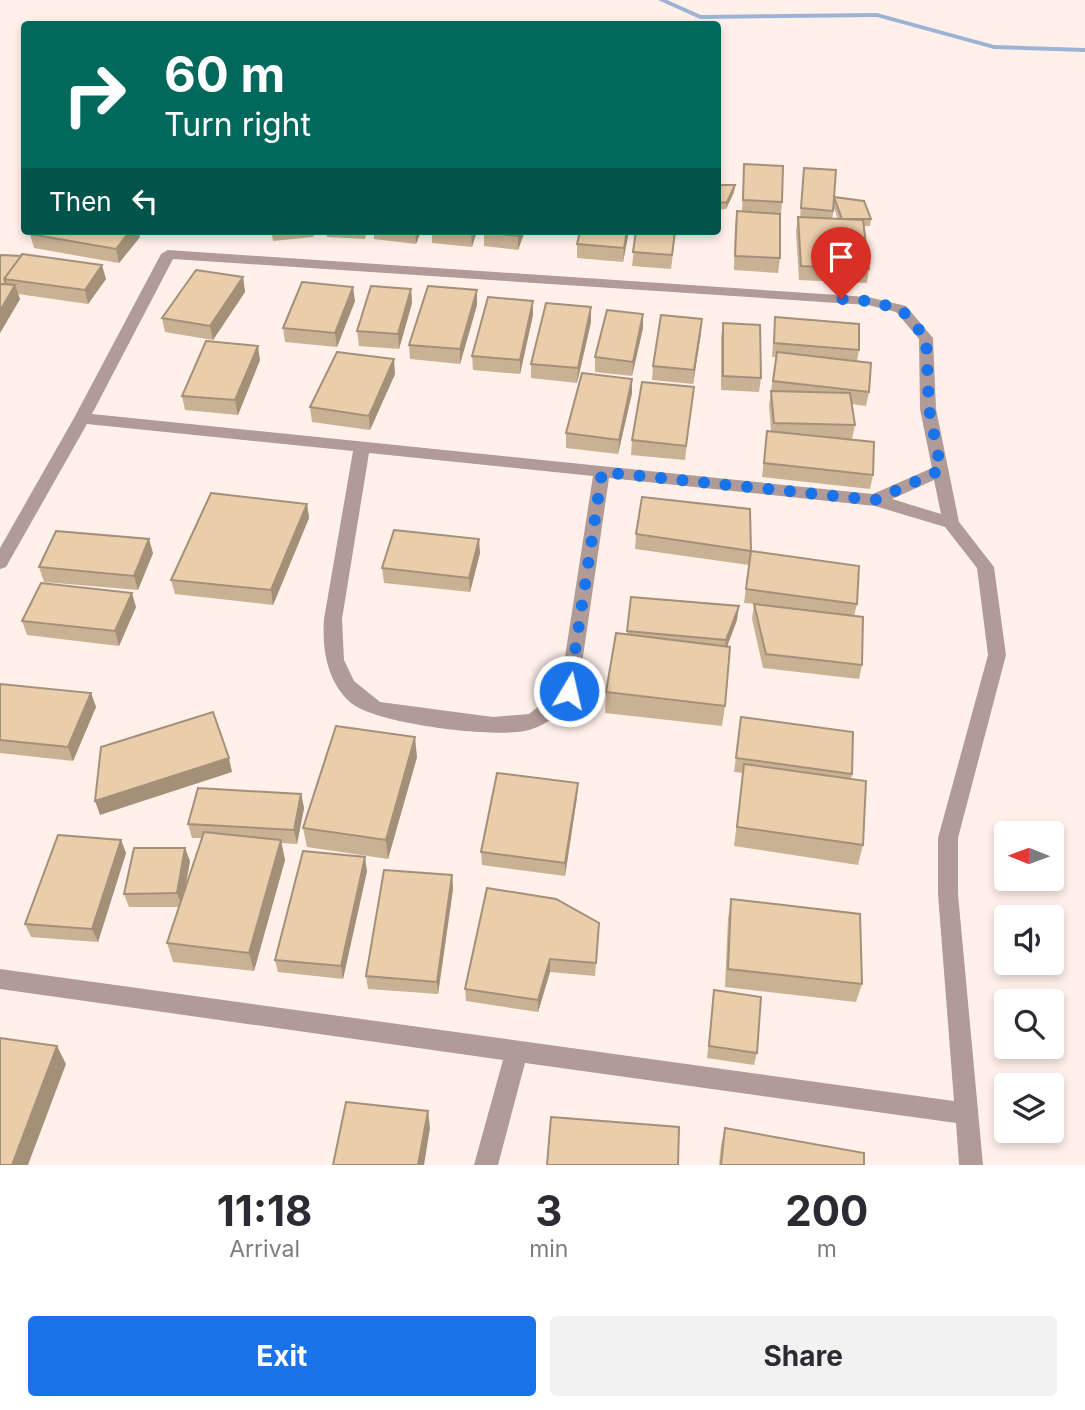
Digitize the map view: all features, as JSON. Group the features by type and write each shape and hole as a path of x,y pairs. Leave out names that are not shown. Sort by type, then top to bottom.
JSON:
{"street":[{"path":"0,563 82,418 168,254 868,301 901,309 926,338 929,409 951,523 985,567 997,655 948,838 948,894 971,1165"},
{"path":"82,418 875,500 951,523"},
{"path":"362,447 333,619 331,645 338,668 352,692 380,710 502,726 524,724 543,716 554,709 569,691 602,472"},
{"path":"875,500 941,470"},
{"path":"0,979 968,1114"},
{"path":"486,1165 517,1050"}],"building":[{"path":"744,164 783,166 782,202 743,200"},
{"path":"804,168 836,170 833,211 801,208"},
{"path":"721,185 735,185 727,202 721,203"},
{"path":"834,197 864,201 871,219 842,219"},
{"path":"737,211 780,214 780,258 735,256"},
{"path":"798,217 863,220 869,269 801,266"},
{"path":"36,235 127,235 116,249"},
{"path":"579,235 626,235 624,248 577,244"},
{"path":"635,235 674,235 672,255 633,252"},
{"path":"22,254 102,265 85,290 4,279"},
{"path":"1,255 21,256 4,279 6,284 0,284"},
{"path":"196,270 243,277 210,326 162,318"},
{"path":"302,282 353,287 335,333 283,328"},
{"path":"0,284 15,285 0,311"},
{"path":"371,286 411,289 398,334 357,331"},
{"path":"428,286 477,290 460,349 409,345"},
{"path":"488,297 533,301 520,360 472,356"},
{"path":"546,303 591,307 578,368 531,364"},
{"path":"607,310 643,314 633,362 595,357"},
{"path":"661,315 702,319 694,370 653,366"},
{"path":"775,317 859,324 859,350 774,343"},
{"path":"723,323 760,325 761,378 723,376"},
{"path":"206,341 258,346 235,400 182,396"},
{"path":"337,352 394,359 369,416 310,407"},
{"path":"777,352 871,363 869,392 773,381"},
{"path":"582,373 632,379 619,440 566,433"},
{"path":"642,382 694,387 686,446 632,440"},
{"path":"771,391 850,393 855,425 774,423"},
{"path":"767,431 874,442 873,475 764,463"},
{"path":"211,493 307,504 271,590 171,580"},
{"path":"642,497 750,509 751,551 636,534"},
{"path":"394,530 479,539 469,578 382,568"},
{"path":"56,531 149,539 134,576 39,567"},
{"path":"751,551 859,566 857,604 746,589"},
{"path":"41,583 132,593 115,631 22,621"},
{"path":"631,597 739,606 726,640 627,631"},
{"path":"754,604 863,617 862,665 766,654"},
{"path":"616,633 730,647 725,706 606,692"},
{"path":"0,684 91,693 68,747 0,740"},
{"path":"213,712 229,758 95,801 101,747"},
{"path":"741,717 853,732 852,774 736,758"},
{"path":"336,726 415,737 386,840 303,828"},
{"path":"744,764 866,781 863,845 737,827"},
{"path":"497,773 578,783 565,863 481,852"},
{"path":"198,788 301,794 294,830 188,824"},
{"path":"204,832 281,840 249,953 167,943"},
{"path":"58,835 121,840 92,929 25,924"},
{"path":"134,848 185,848 177,893 124,894"},
{"path":"303,851 365,857 341,966 275,960"},
{"path":"384,870 452,875 437,982 366,976"},
{"path":"487,888 556,899 599,923 596,963 550,959 538,1000 465,989"},
{"path":"731,899 860,914 862,984 728,969"},
{"path":"714,990 761,997 757,1053 709,1046"},
{"path":"0,1038 57,1046 12,1165 0,1165"},
{"path":"346,1102 428,1111 418,1165 333,1165"},
{"path":"551,1117 679,1127 678,1165 547,1165"},
{"path":"725,1128 864,1153 864,1165 721,1165"}],"waterway":[{"path":"661,0 700,17 877,15 994,47 1085,50"}],"route":[{"path":"569,691 602,472 875,500 941,470 929,409 926,338 911,317 901,309 868,301 841,299"}]}
